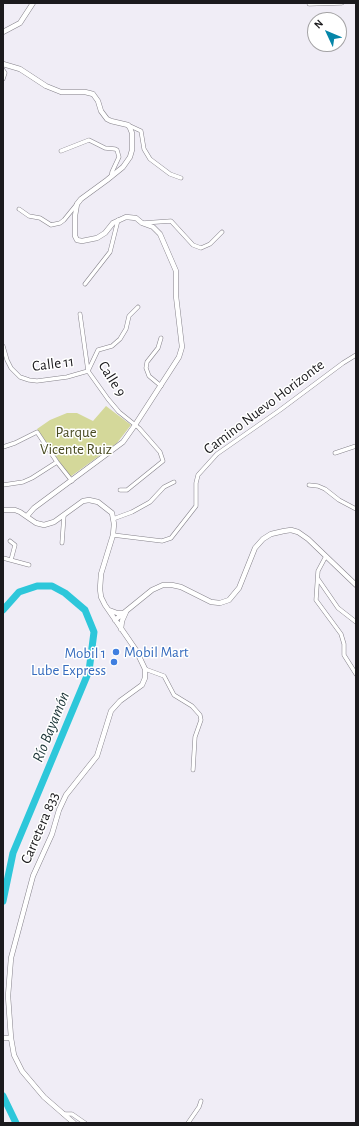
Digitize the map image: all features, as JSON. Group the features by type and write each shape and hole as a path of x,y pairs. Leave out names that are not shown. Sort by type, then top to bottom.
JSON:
{"street":[{"path":"4,30 20,23 33,3"},
{"path":"309,4 342,3"},
{"path":"3,64 20,69 46,86 61,92 86,92 93,94 98,101 101,111 107,119 128,124 141,130 144,149 150,160 170,174 181,178"},
{"path":"3,70 5,72 3,79"},
{"path":"19,209 29,216 40,218 51,225 60,223 64,220 80,199 123,167 130,157 132,150 132,133 128,124"},
{"path":"61,151 89,140 104,148 117,150 118,157 111,177"},
{"path":"27,516 34,508 118,446 135,425 161,386 179,358 182,347 176,296 176,271 160,234 153,227 132,217 126,217 118,219 105,233 97,238 82,242 77,240 75,236 74,222 77,204"},
{"path":"85,284 110,252 118,219"},
{"path":"142,223 171,221 193,245 201,248 210,244 222,232"},
{"name":"Calle 11","path":"3,346 11,368 20,377 29,380 37,381 67,377 88,371 98,350 112,346 120,339 126,329 129,316 138,307"},
{"name":"Calle 9","path":"80,314 88,371 119,412 135,425 160,452 163,461 127,490 120,490"},
{"path":"160,338 158,348 147,362 146,368 149,376 161,386"},
{"name":"Camino Nuevo Horizonte","path":"114,535 162,541 171,538 196,506 196,483 198,475 217,454 280,410 342,363 356,355"},
{"path":"3,447 37,432 57,462 72,480"},
{"path":"335,453 356,446"},
{"path":"3,485 23,482 57,462"},
{"path":"113,519 132,512 150,502 164,487 174,482"},
{"path":"309,485 326,489 339,500 356,509"},
{"path":"3,510 15,510 27,516 36,523 44,525 54,522 83,501 89,500 98,502 112,513 114,535 101,574 101,597 108,610 136,650 145,669 164,676 174,695 192,706 200,715 201,720 195,737 193,770"},
{"path":"62,543 64,515"},
{"path":"115,620 152,590 163,585 181,587 210,602 220,603 229,600 239,588 255,548 263,539 277,532 291,530 298,532 356,585"},
{"path":"10,541 15,545 11,560"},
{"path":"326,556 318,571 316,600 341,634 344,644 344,655 356,674"},
{"path":"3,558 29,565"},
{"path":"318,578 338,608 356,622"},
{"path":"108,610 117,613 126,612"},
{"path":"121,629 122,621 126,612"},
{"name":"Carretera 833","path":"74,1123 44,1097 22,1071 14,1056 8,996 11,958 33,876 52,834 59,810 66,795 97,756 111,711 120,701 142,685 145,678 145,669"},
{"path":"3,1038 11,1038"},
{"path":"188,1123 199,1107 201,1101"},
{"path":"63,1114 72,1114 85,1123"}],"green space":[{"name":"Parque Vicente Ruiz","path":"106,406 131,425 117,443 70,477 37,429 50,420 67,413 77,413 93,421"}],"waterway":[{"name":"Río Bayamón","path":"3,610 19,592 37,586 52,586 65,593 85,610 94,632 89,671 13,853 3,901"},
{"name":"Río Bayamón","path":"3,1096 16,1123"}],"place":[{"name":"Mobil Mart","path":"116,652"},
{"name":"Mobil 1 Lube Express","path":"114,662"}]}
